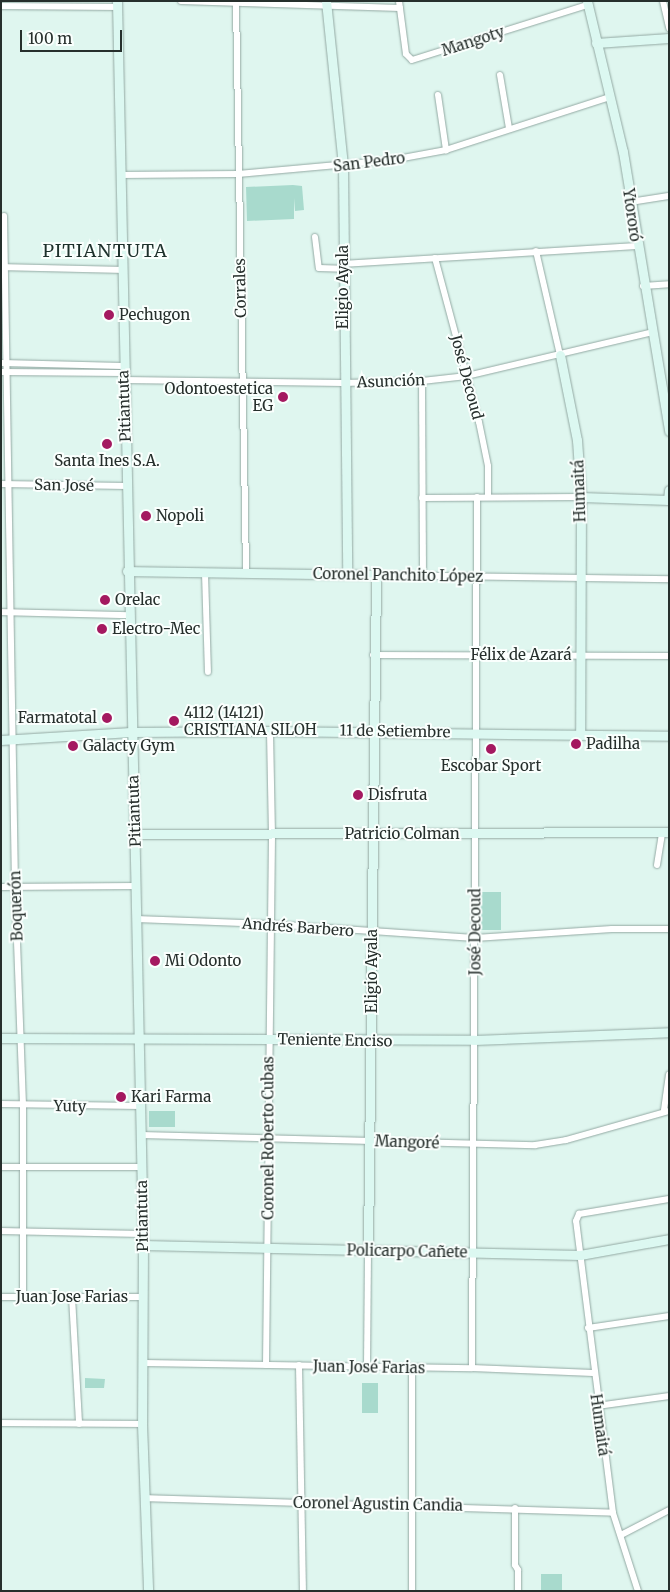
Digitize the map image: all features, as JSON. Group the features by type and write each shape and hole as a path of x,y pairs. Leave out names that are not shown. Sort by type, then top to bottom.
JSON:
{"street":[{"path":"181,1 400,5"},
{"path":"663,1 669,28"},
{"name":"Corrales","path":"236,3 246,573"},
{"name":"Mangoty","path":"400,5 406,54 412,60 587,3"},
{"name":"Ytororó","path":"587,3 610,97 669,431"},
{"path":"1,6 117,4"},
{"name":"Pitiantuta","path":"117,4 127,571 135,834 143,1245 144,1362 142,1424 148,1591"},
{"name":"Eligio Ayala","path":"326,4 343,166 343,383 347,574"},
{"path":"596,43 669,38"},
{"path":"500,75 509,128"},
{"path":"438,95 446,150"},
{"name":"San Pedro","path":"120,175 238,174 343,166 446,150 509,128 610,97"},
{"path":"630,202 669,196"},
{"name":"Boquerón","path":"4,216 2,267 4,484 10,612 15,887 23,1105 23,1297"},
{"path":"315,237 320,269 435,258 636,246"},
{"name":"Humaitá","path":"536,251 577,440 581,497 580,735"},
{"name":"José Decoud","path":"435,258 467,376 488,466 488,497"},
{"path":"2,267 122,270"},
{"path":"643,286 669,284"},
{"name":"Asunción","path":"3,363 242,380 343,383 422,381 467,376 653,332"},
{"name":"Asunción","path":"3,372 124,373"},
{"path":"422,381 424,574"},
{"name":"San José","path":"4,484 127,486"},
{"path":"422,498 581,497 668,500 669,490"},
{"name":"José Decoud","path":"472,1368 472,1144 475,834 478,732 476,575 478,497"},
{"name":"Coronel Panchito López","path":"127,571 376,576 424,574 580,576 669,579"},
{"path":"205,572 208,672"},
{"name":"Eligio Ayala","path":"367,1367 372,833 375,731 373,655 376,576"},
{"path":"1,612 128,615"},
{"name":"Félix de Azará","path":"373,655 669,656"},
{"name":"11 de Setiembre","path":"1,740 131,732 270,731 478,732 669,736"},
{"name":"Coronel Roberto Cubas","path":"266,1365 269,924 272,836 270,731"},
{"path":"657,864 665,832"},
{"name":"Patricio Colman","path":"135,834 272,836 372,833 665,832"},
{"path":"1,887 136,886"},
{"name":"Andrés Barbero","path":"136,919 269,924 475,938 612,929 669,929"},
{"name":"Teniente Enciso","path":"1,1038 474,1040 669,1032"},
{"path":"666,1110 669,1074"},
{"name":"Yuty","path":"1,1104 140,1106"},
{"name":"Mangoré","path":"141,1135 472,1144 551,1143 666,1110"},
{"path":"1,1167 141,1167"},
{"name":"Humaitá","path":"638,1591 613,1512 597,1406 576,1221 579,1214 669,1199"},
{"path":"1,1231 24,1233 142,1234"},
{"name":"Policarpo Cañete","path":"143,1245 580,1255 669,1239"},
{"name":"Juan Jose Farias","path":"1,1297 143,1297"},
{"path":"72,1297 78,1424"},
{"path":"588,1328 669,1316"},
{"name":"Juan José Farias","path":"144,1362 472,1368 593,1373"},
{"path":"299,1365 303,1591"},
{"path":"412,1367 412,1591"},
{"path":"597,1406 669,1396"},
{"path":"1,1423 142,1424"},
{"name":"Coronel Agustin Candia","path":"144,1498 613,1512"},
{"path":"516,1508 514,1565 518,1570 518,1591"},
{"path":"621,1535 669,1510"}],"green space":[{"path":"302,186 304,210 295,211 294,198 294,219 247,221 246,187"},
{"path":"480,892 501,892 501,930 480,930"},
{"path":"149,1111 175,1111 175,1127 149,1127"},
{"path":"85,1378 105,1379 104,1388 85,1388"},
{"path":"362,1383 378,1383 378,1413 362,1413"},
{"path":"541,1574 562,1574 562,1591 541,1591"}],"place":[{"name":"Pechugon","path":"109,315"},
{"name":"Odontoestetica EG","path":"283,397"},
{"name":"Santa Ines S.A.","path":"107,444"},
{"name":"Nopoli","path":"146,516"},
{"name":"Orelac","path":"105,600"},
{"name":"Electro-Mec","path":"102,629"},
{"name":"Farmatotal","path":"107,718"},
{"name":"4112 (14121) CRISTIANA SILOH","path":"174,721"},
{"name":"Padilha","path":"576,744"},
{"name":"Galacty Gym","path":"73,746"},
{"name":"Escobar Sport","path":"491,749"},
{"name":"Disfruta","path":"358,795"},
{"name":"Mi Odonto","path":"155,961"},
{"name":"Kari Farma","path":"121,1097"}],"district":[{"name":"PITIANTUTA","path":"105,251"}]}
